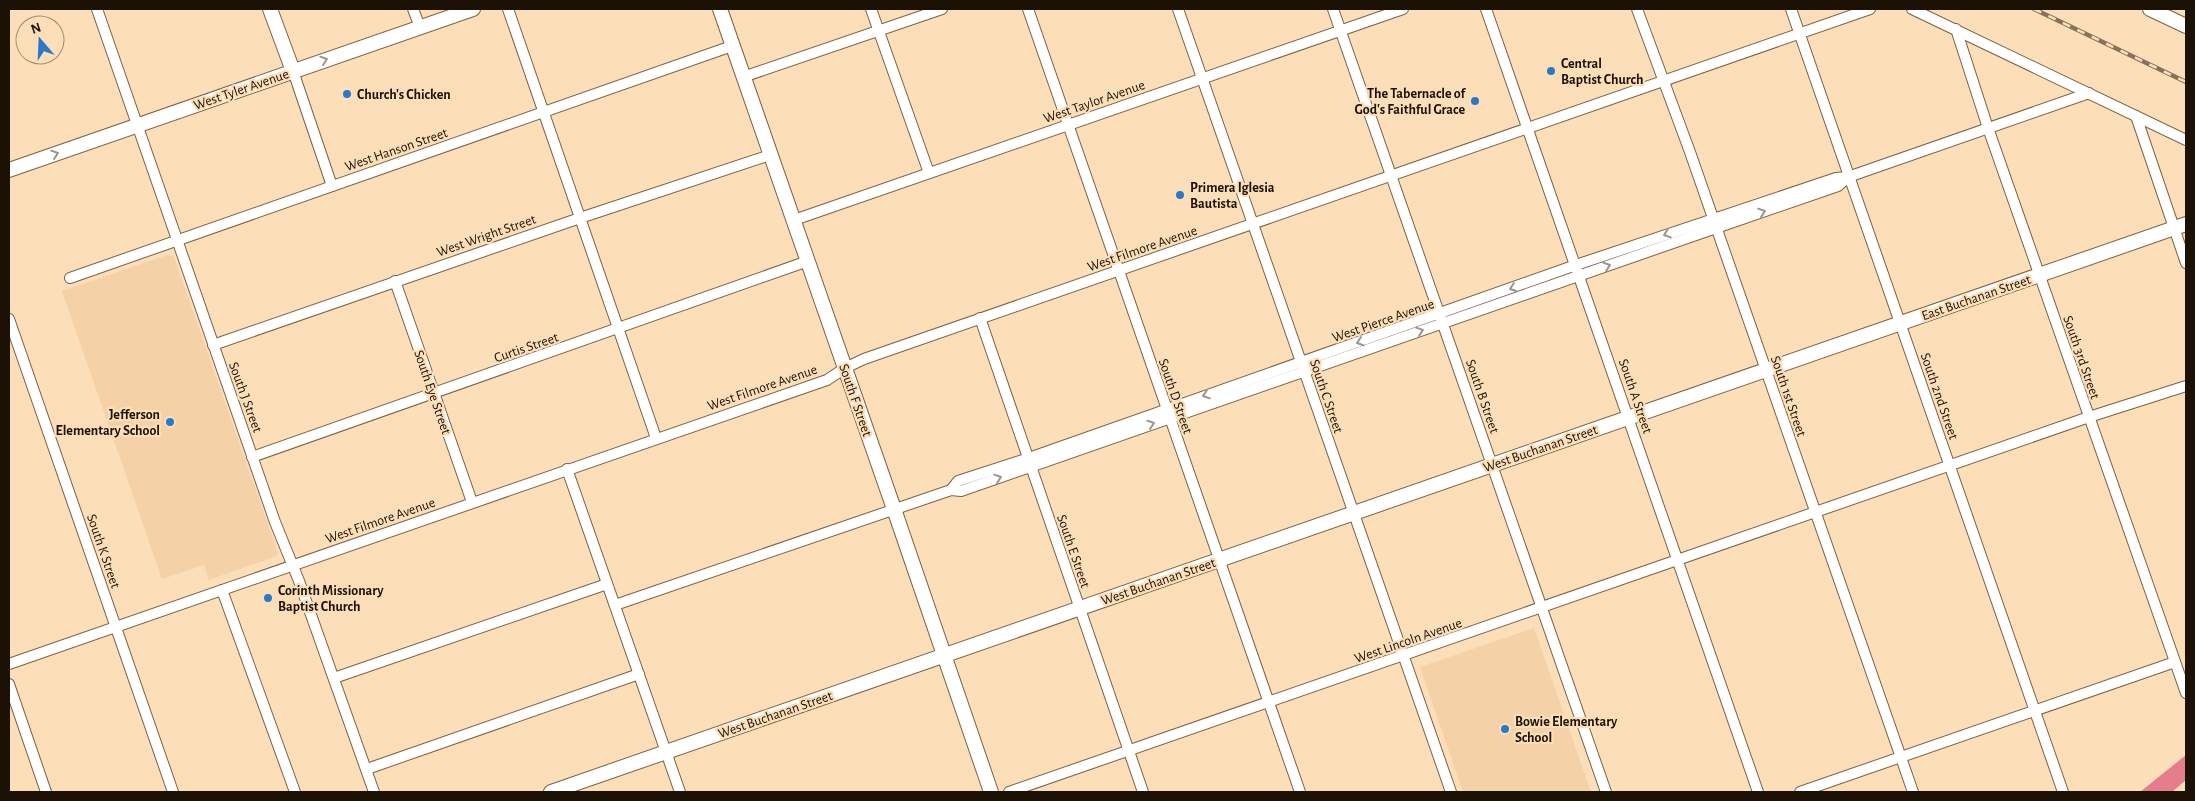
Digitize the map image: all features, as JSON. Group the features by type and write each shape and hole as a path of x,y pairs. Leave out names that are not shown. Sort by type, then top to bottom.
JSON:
{"street":[{"name":"South J Street","path":"97,9 252,457 374,792"},
{"path":"270,9 332,186"},
{"path":"413,9 420,27"},
{"name":"West Tyler Avenue","path":"9,170 473,9"},
{"path":"508,9 656,438"},
{"name":"South F Street","path":"720,9 991,792"},
{"path":"872,9 929,173"},
{"path":"743,77 942,9"},
{"name":"South D Street","path":"1028,9 1066,125 1300,792"},
{"name":"South C Street","path":"1178,9 1451,792"},
{"name":"South B Street","path":"1333,9 1606,792"},
{"name":"West Taylor Avenue","path":"794,220 1403,9"},
{"name":"South A Street","path":"1486,9 1758,792"},
{"name":"South 1st Street","path":"1638,9 1766,370 1912,792"},
{"name":"South 2nd Street","path":"1791,9 2063,792"},
{"name":"West Filmore Avenue","path":"9,664 827,380 845,368 980,318 1253,225 1870,9"},
{"path":"1912,9 2186,140"},
{"path":"2150,9 2186,26"},
{"name":"South 3rd Street","path":"1956,29 1988,128 2186,693"},
{"name":"West Hanson Street","path":"70,278 732,46"},
{"path":"1714,224 1838,186 1848,177 2089,93"},
{"path":"2136,116 2180,226 2186,263"},
{"name":"West Wright Street","path":"213,345 395,281 770,155"},
{"name":"West Pierce Avenue","path":"1442,319 1576,265 1714,224"},
{"name":"West Pierce Avenue","path":"615,606 951,490 962,491 1030,462 1168,413 1442,319 1580,276 1714,224"},
{"name":"East Buchanan Street","path":"1766,370 2180,226"},
{"name":"Curtis Street","path":"252,457 808,261"},
{"name":"South Eye Street","path":"395,281 472,502"},
{"name":"South E Street","path":"980,318 1144,792"},
{"name":"South K Street","path":"9,319 173,792"},
{"name":"West Buchanan Street","path":"551,792 1766,370"},
{"name":"West Lincoln Avenue","path":"1009,792 1129,752 2089,417 2186,386"},
{"path":"567,469 680,792"},
{"path":"334,678 608,584"},
{"path":"222,590 295,792"},
{"path":"1800,792 2175,662"},
{"path":"367,769 639,674"},
{"path":"9,684 46,792"}],"shaded area":[{"name":"Jefferson Elementary School","path":"167,255 174,257 278,553 276,556 209,580 204,565 162,579 62,291"},
{"name":"Bowie Elementary School","path":"1534,628 1591,792 1463,792 1420,667"},
{"path":"2186,755 2186,780 2172,792 2140,792"}],"railway":[{"path":"2034,9 2186,82"}],"place":[{"name":"Central Baptist Church","path":"1551,71"},
{"name":"Church's Chicken","path":"347,94"},
{"name":"The Tabernacle of God's Faithful Grace","path":"1475,101"},
{"name":"Primera Iglesia Bautista","path":"1180,195"},
{"name":"Jefferson Elementary School","path":"170,422"},
{"name":"Corinth Missionary Baptist Church","path":"268,598"},
{"name":"Bowie Elementary School","path":"1505,729"}]}
